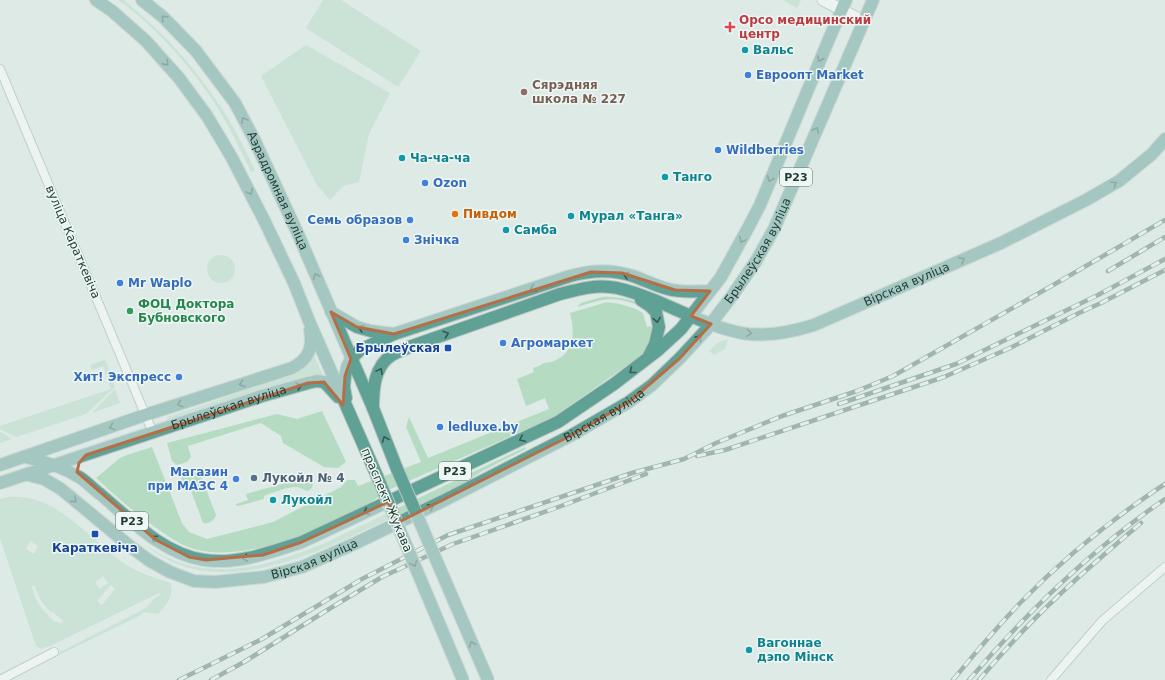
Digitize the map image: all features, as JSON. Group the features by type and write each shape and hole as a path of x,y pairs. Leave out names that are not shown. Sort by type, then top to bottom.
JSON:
{"main road":[{"name":"Аэрадромная вуліца","path":"96,0 112,11 146,41 180,78 207,116 232,158 265,222 294,283 309,321"},
{"name":"Аэрадромная вуліца","path":"142,0 163,17 196,52 235,103 254,139 295,227 373,408"},
{"name":"Брылеўская вуліца","path":"712,324 756,261 774,229 863,22 870,1"},
{"path":"833,30 833,21 826,2 844,5 863,22"},
{"name":"Брылеўская вуліца","path":"692,316 733,257 760,205 844,5"},
{"name":"Вірская вуліца","path":"28,475 44,479 61,489 130,547 150,561 170,572 194,581 208,582 264,577 302,567 443,501 572,435 629,402 652,385 712,324 732,331 748,334 771,334 796,331 814,326 1001,243 1086,200 1119,181 1152,154 1165,139"},
{"name":"Брылеўская вуліца","path":"351,359 360,350 394,334 570,276 591,272 611,271 622,273 663,288 675,290 710,291"},
{"path":"373,408 373,392 376,376 381,366 391,356 403,350 560,294 593,286 619,288 677,309 712,324"},
{"path":"619,288 639,298 656,312 659,327 658,333 655,344 648,358"},
{"name":"Брылеўская вуліца","path":"331,312 357,327 371,331 394,334"},
{"name":"Вірская вуліца","path":"25,457 42,460 80,478 156,540 189,557 225,561 263,555 310,538 558,422 614,384 657,351 681,329 692,316"},
{"name":"праспект Жукава","path":"309,321 464,680"},
{"name":"Брылеўская вуліца","path":"0,465 145,415 292,368 301,363 309,352 312,340 309,321"},
{"path":"348,411 344,387 347,367 351,359"},
{"name":"Брылеўская вуліца","path":"0,483 28,475 262,396 317,381 324,382 348,411"},
{"name":"праспект Жукава","path":"373,408 397,469 488,680"},
{"path":"61,489 56,476 55,465 64,452 78,438"},
{"path":"80,478 77,468 86,455"}],"street":[{"name":"вуліца Караткевіча","path":"0,69 153,433"},
{"path":"1054,678 1102,621 1165,567"},
{"path":"0,680 54,652"}],"highlighted area":[{"path":"591,272 622,273 675,290 710,291 691,316 711,324 680,358 629,402 572,435 397,523 388,502 302,542 263,555 206,560 189,557 156,540 77,472 79,463 86,455 308,383 324,382 343,405 345,376 351,359 331,312 357,327 394,334"}],"green space":[{"path":"118,0 124,0 149,22 192,67 225,114 239,137 255,170 251,172 219,110 187,65 160,36"},
{"path":"323,0 341,0 421,51 398,87 306,28"},
{"path":"783,0 801,0 797,8"},
{"path":"306,45 390,93 369,134 359,182 343,186 330,200 317,185 261,76"},
{"path":"221,255 231,259 235,269 231,279 221,283 211,279 207,269 211,259"},
{"path":"602,297 612,297 635,302 644,306 650,314 637,305 627,301 613,299 577,307 581,303"},
{"path":"607,302 626,306 643,313 647,327 653,326 653,336 649,344 636,359 552,418 386,491 357,510 287,540 246,551 206,551 188,547 153,526 96,478 120,458 152,447 182,523 189,532 207,539 273,522 341,487 347,480 355,480 358,486 421,462 406,427 409,417 428,458 549,409 545,398 526,406 517,379 534,372 533,368 544,363 554,361 566,353 570,347 573,335 570,313"},
{"path":"728,339 725,349 714,355 709,351 717,343"},
{"path":"312,351 325,380 305,377 168,420 167,417 218,400 290,372"},
{"path":"104,360 106,361 115,387 86,414 16,437 0,429 0,426 111,389 103,366 92,370 90,365"},
{"path":"115,389 120,403 92,413"},
{"path":"322,411 346,462 338,468 324,467 283,443 281,436 261,423 188,446 191,457 187,462 177,465 172,461 167,443 277,414 297,419"},
{"path":"0,432 12,439 0,443"},
{"path":"525,447 526,449 474,476 457,487 418,506 326,548 264,568 233,572 202,571 172,562 145,545 174,560 202,568 238,568 275,561 327,542"},
{"path":"200,469 206,472 200,474 216,515 213,520 207,523 203,523 189,485 183,486 181,480 183,475"},
{"path":"307,477 311,479 313,483 312,488 308,491 297,487 292,487 264,496 264,499 238,506 236,505 248,500 246,494"},
{"path":"9,497 27,498 58,510 125,564 141,573 170,583 171,596 167,604 158,614 144,612 139,616 57,656 56,654 146,608 155,598 160,595 159,593 52,645 41,649 36,646 0,538 0,499","holes":["30,541 38,546 34,554 26,549","103,576 108,583 100,589 95,582","111,585 115,589 102,605 97,601","32,586 35,586 39,597 46,606 63,621 61,624 56,621 55,622 43,610"]}],"railway":[{"path":"179,680 262,639 362,579 448,535 632,473 684,459 716,443 782,416 857,391 893,376 1165,220"},
{"path":"1108,271 1165,237"},
{"path":"839,404 956,364 1098,295 1165,259"},
{"path":"697,456 725,450 944,377 1010,348 1165,270"},
{"path":"211,680 244,662 382,577 453,544 646,474"},
{"path":"953,680 1012,611 1055,569 1108,524 1165,484"},
{"path":"969,680 1014,630 1061,583 1111,539 1165,499"},
{"path":"979,680 1044,609 1086,570 1141,523"}],"place":[{"name":"Орсо медицинский центр","path":"730,27"},
{"name":"Вальс","path":"745,50"},
{"name":"Евроопт Market","path":"748,75"},
{"name":"Сярэдняя школа № 227","path":"524,92"},
{"name":"Wildberries","path":"718,150"},
{"name":"Ча-ча-ча","path":"402,158"},
{"name":"Танго","path":"665,177"},
{"name":"Ozon","path":"425,183"},
{"name":"Пивдом","path":"455,214"},
{"name":"Мурал «Танга»","path":"571,216"},
{"name":"Семь образов","path":"410,220"},
{"name":"Самба","path":"506,230"},
{"name":"Знічка","path":"406,240"},
{"name":"Mr Waplo","path":"120,283"},
{"name":"ФОЦ Доктора Бубновского","path":"130,311"},
{"name":"Агромаркет","path":"503,343"},
{"name":"Брылеўская","path":"448,348"},
{"name":"Хит! Экспресс","path":"179,377"},
{"name":"ledluxe.by","path":"440,427"},
{"name":"Лукойл № 4","path":"254,478"},
{"name":"Магазин при МАЗС 4","path":"236,479"},
{"name":"Лукойл","path":"273,500"},
{"name":"Караткевіча","path":"95,534"},
{"name":"Вагоннае дэпо Мінск","path":"749,650"}]}
